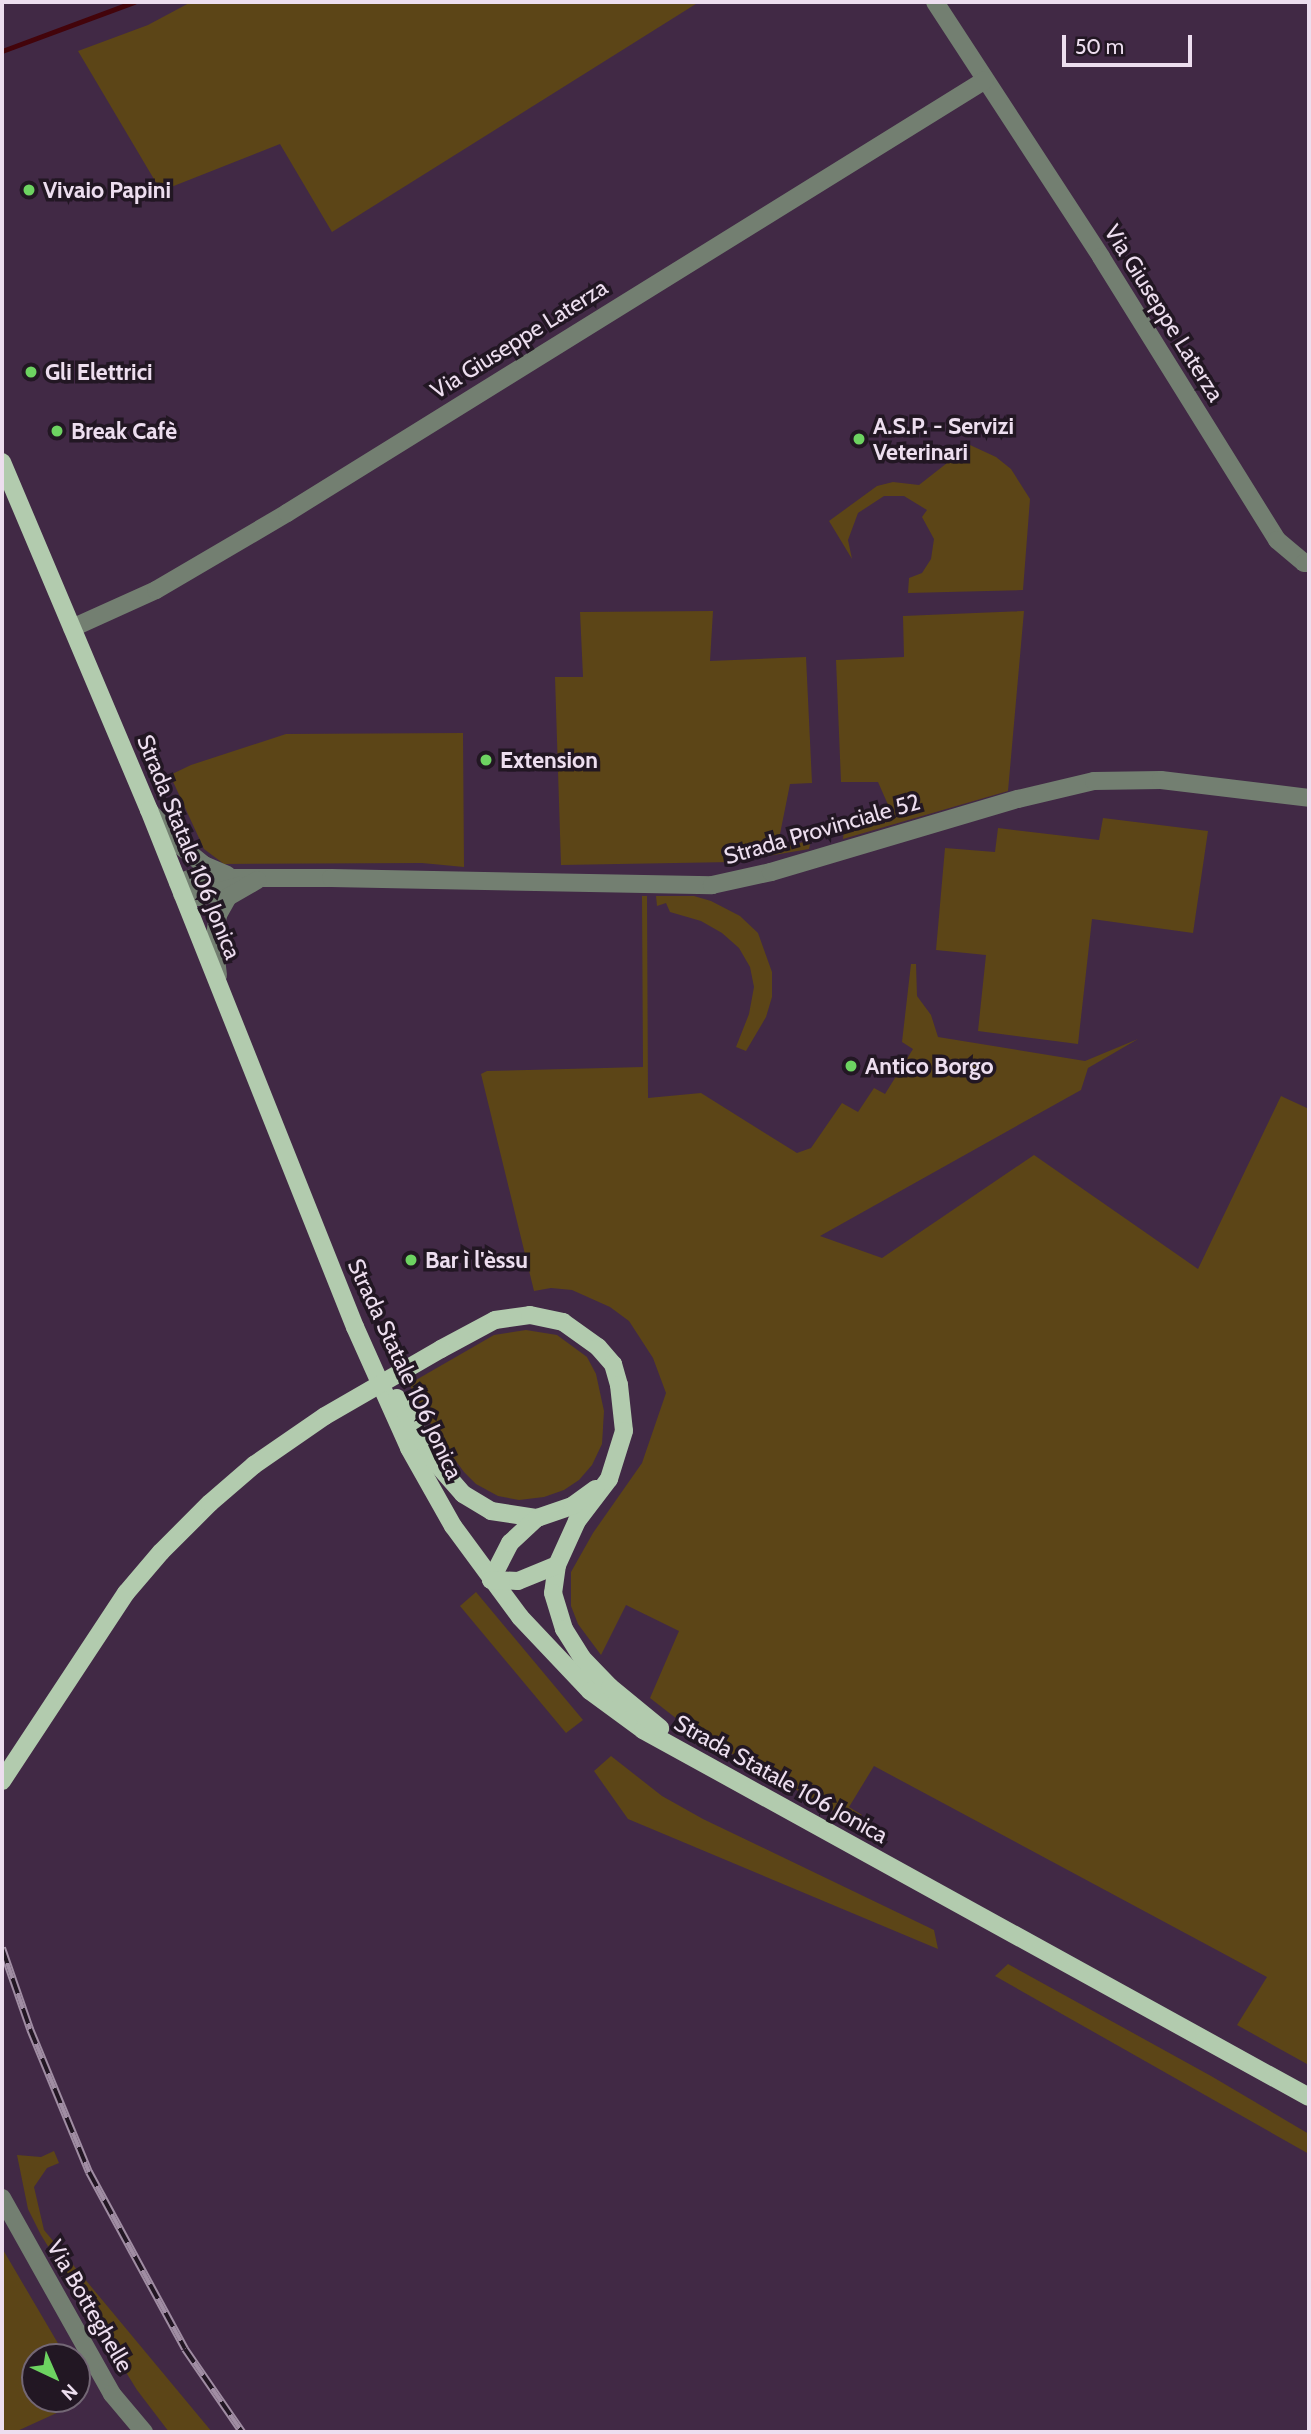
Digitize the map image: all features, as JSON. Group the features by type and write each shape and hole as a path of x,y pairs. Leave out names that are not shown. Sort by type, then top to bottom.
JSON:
{"main road":[{"name":"Strada Statale 106 Jonica","path":"2,461 149,810 355,1327 409,1448 453,1526 520,1617 590,1691 643,1730 1309,2097"},
{"path":"2,1781 126,1593 200,1513 264,1458 325,1416 495,1320 530,1315 564,1322 597,1347 612,1364 616,1374 624,1432 609,1479 577,1521 557,1565 553,1593 564,1629 582,1658 610,1687 701,1761"},
{"path":"355,1327 436,1462 463,1494 491,1511 537,1518"},
{"path":"557,1565 518,1581 491,1580 510,1543 537,1518 572,1506 609,1479"}],"street":[{"name":"Via Giuseppe Laterza","path":"935,2 1101,257 1277,540 1304,563 1309,563"},
{"name":"Via Giuseppe Laterza","path":"72,628 156,590 275,520 985,80"},
{"name":"Strada Provinciale 52","path":"258,880 712,885 771,872 1018,799 1094,781 1161,780 1309,798"},
{"path":"149,810 170,835 204,864 230,876 258,880"},
{"path":"180,888 199,897 258,880"},
{"path":"220,989 214,943 218,915 228,897 258,880"},
{"name":"Via Botteghelle","path":"2,2198 112,2394 144,2432"}],"shaded area":[{"path":"191,2 699,2 332,232 280,144 161,191 78,51 148,25"},
{"path":"970,445 996,457 1011,469 1030,499 1023,590 908,593 909,578 922,573 931,559 934,539 922,517 927,510 904,496 884,496 858,513 848,540 852,559 829,521 877,486 893,482 919,485"},
{"path":"713,611 710,661 806,657 812,783 790,784 777,849 811,840 809,849 733,862 561,865 555,677 583,677 580,612"},
{"path":"1024,611 1008,791 843,839 844,830 893,816 878,782 841,782 836,660 904,657 903,616"},
{"path":"463,733 464,867 422,863 224,864 204,849 170,775 191,765 286,734"},
{"path":"1103,818 1208,831 1193,933 1092,919 1078,1044 978,1031 986,955 936,950 945,848 995,852 998,828 1099,840"},
{"path":"642,896 647,896 648,1098 701,1093 797,1153 811,1148 842,1103 858,1112 874,1088 885,1094 913,1049 902,1042 911,964 916,964 917,996 931,1015 938,1037 1085,1061 1138,1039 1088,1068 1081,1090 820,1236 882,1258 1034,1155 1198,1269 1281,1096 1309,1109 1307,2064 1237,2025 1267,1977 874,1766 849,1807 862,1815 857,1824 695,1733 650,1698 679,1631 626,1605 601,1655 578,1624 571,1606 571,1572 593,1533 642,1463 666,1393 653,1358 629,1321 610,1307 572,1290 551,1288 534,1291 481,1074 487,1071 643,1067"},
{"path":"656,896 694,896 711,901 740,916 758,933 772,972 772,997 766,1017 746,1051 736,1047 749,1014 754,987 750,967 739,948 722,933 701,921 670,912 666,903 657,906"},
{"path":"526,1330 557,1335 587,1357 596,1374 604,1411 602,1444 592,1465 579,1480 564,1490 544,1497 519,1500 498,1496 476,1484 464,1472 438,1437 409,1384 494,1335"},
{"path":"476,1592 583,1720 566,1733 460,1606"},
{"path":"611,1756 662,1796 703,1819 934,1930 938,1949 628,1819 594,1771"},
{"path":"1008,1964 1211,2076 1309,2134 1309,2154 995,1976"},
{"path":"54,2151 59,2163 47,2168 34,2187 44,2230 212,2432 169,2432 137,2390 41,2235 28,2209 17,2155 41,2157"},
{"path":"2,2248 58,2343 21,2343 21,2413 57,2413 15,2432 2,2432"}],"waterway":[{"path":"2,51 134,2"}],"railway":[{"path":"2,1948 30,2029 89,2172 185,2349 242,2432"}],"place":[{"name":"Vivaio Papini","path":"29,190"},
{"name":"Gli Elettrici","path":"31,372"},
{"name":"Break Cafè","path":"57,431"},
{"name":"A.S.P. - Servizi Veterinari","path":"859,439"},
{"name":"Extension","path":"486,760"},
{"name":"Antico Borgo","path":"851,1066"},
{"name":"Bar ì l'èssu","path":"411,1260"}]}
